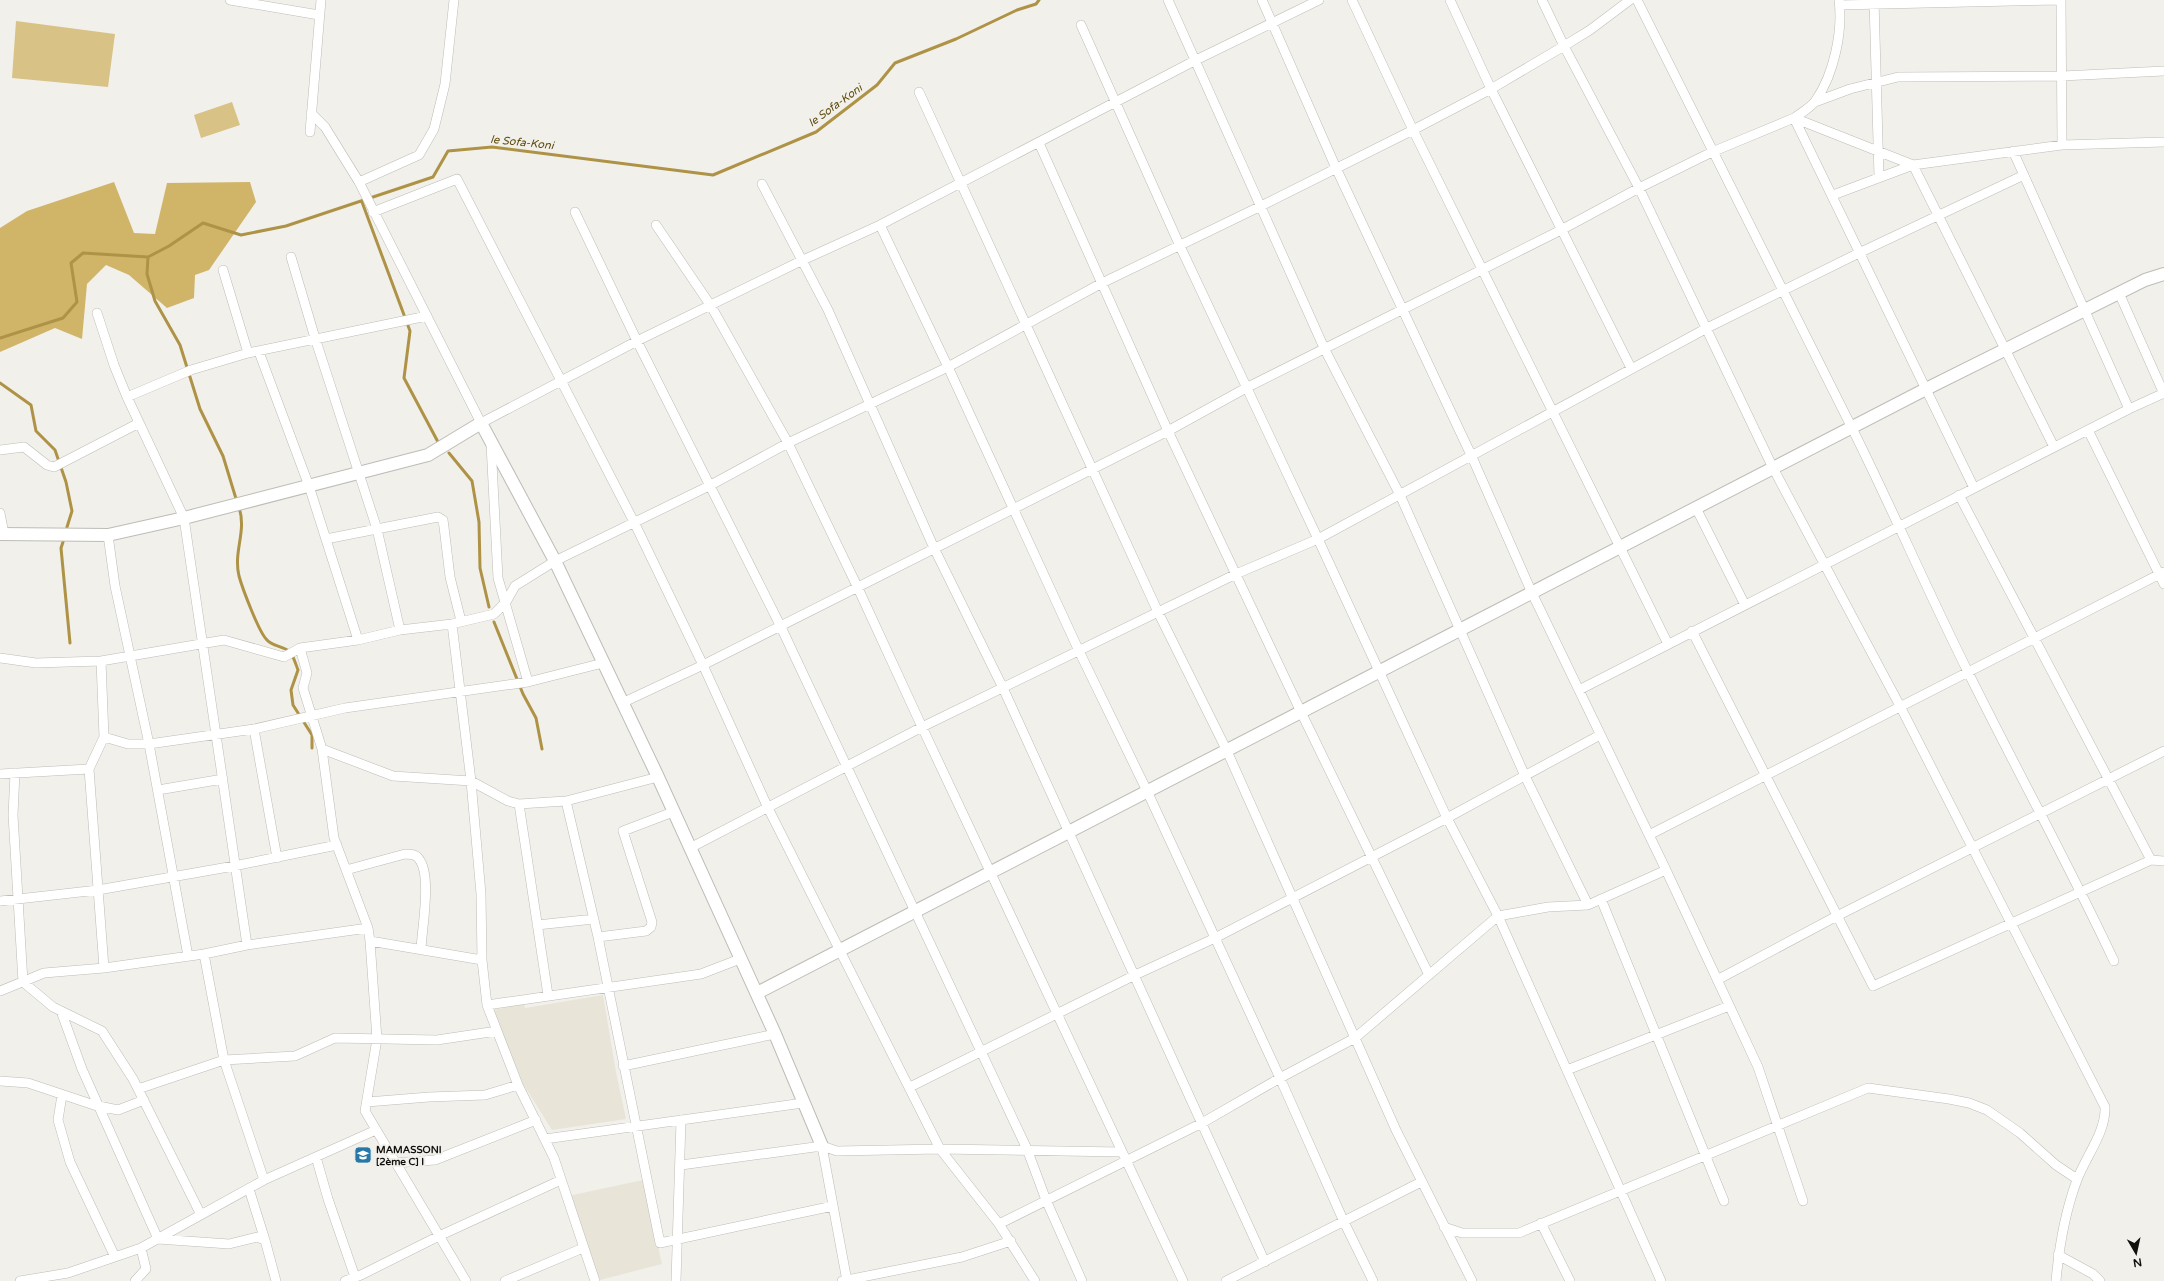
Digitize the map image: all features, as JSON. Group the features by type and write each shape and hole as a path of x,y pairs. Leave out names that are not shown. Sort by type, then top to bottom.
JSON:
{"street":[{"path":"230,0 319,15"},
{"path":"310,132 321,0"},
{"path":"359,182 419,155 434,129 445,84 454,0"},
{"path":"1168,0 1196,60 1259,207 1325,350 1400,494 1525,776 1588,905"},
{"path":"1262,0 1336,168 1472,457 1532,593 1666,870 1758,1067 1803,1201"},
{"path":"0,513 2,534 108,535 184,518 361,474 428,455 480,423 637,341 803,260 880,225 1196,60 1319,0"},
{"path":"1352,0 1413,130 1668,644"},
{"path":"1450,0 1491,89 1631,368"},
{"path":"1542,0 1564,46 1639,188 1708,328 1774,468 1900,706 2105,1107 2106,1119 2077,1179 2066,1217 2058,1255 2056,1281"},
{"path":"0,658 36,663 101,661 224,640 284,657 294,651 358,640 400,630 457,623 494,614 506,602 515,586 555,561 709,486 788,443 948,367 1102,283 1179,244 1259,207 1413,130 1491,89 1564,46 1590,30 1630,0"},
{"path":"1637,0 1712,152 1784,290 1852,427 1968,672 2082,892 2114,961"},
{"path":"1815,102 1825,82 1839,39 1841,26 1840,3 2059,0 2062,76 2062,145"},
{"path":"1874,2 1879,177"},
{"path":"1081,25 1179,244 1318,538 1447,818 1498,916 1661,1281"},
{"path":"622,703 703,665 1168,430 1246,388 1402,311 1482,268 1561,230 1639,188 1712,152 1794,118 1815,102 1877,81 1898,77 2062,76 2164,71"},
{"path":"919,92 1158,612 1227,750 1355,1038 1421,1182 1472,1281"},
{"path":"311,113 325,127 359,182 480,423 555,561 658,777 740,959 757,993 822,1146 845,1281 962,1257 1011,1241"},
{"path":"1794,118 1913,165 2054,447"},
{"path":"1794,118 1861,252 1974,488"},
{"path":"1833,195 1913,165 2062,145 2164,142"},
{"path":"1039,143 1168,430 1301,712 1429,975"},
{"path":"2014,151 2129,409"},
{"path":"690,848 922,727 1236,574 1318,538 1472,457 1631,368 1708,328 1861,252 2024,175"},
{"path":"374,212 457,179 634,522 703,665 768,808 841,949 940,1149 999,1224 1035,1281"},
{"path":"762,184 828,310 934,548 1003,688 1264,1262"},
{"path":"575,212 637,341 780,625 847,766 980,1052 1027,1149 1046,1200 1082,1281"},
{"path":"656,225 711,306 788,443 857,586 1183,1281"},
{"path":"880,225 948,367 1079,651 1147,791 1280,1078 1344,1222 1373,1281"},
{"path":"292,257 315,338 361,474 377,529 400,630"},
{"path":"223,270 248,353"},
{"path":"757,993 1926,389 2145,280 2164,274"},
{"path":"1579,690 1959,495 2129,409 2164,393 2119,293"},
{"path":"97,313 114,365 127,397 184,518 217,734 234,866 247,945"},
{"path":"127,397 187,372 248,353 259,352 315,338 427,316"},
{"path":"259,352 309,486 358,640"},
{"path":"0,450 24,447 47,465 54,467 139,423"},
{"path":"2088,430 2161,573 2164,584"},
{"path":"491,443 498,578 506,602 527,682"},
{"path":"1959,495 2151,860"},
{"path":"1696,508 1745,605"},
{"path":"326,539 438,517 442,520 457,623 481,894 482,960 487,1005 518,1085 554,1158 595,1281"},
{"path":"108,535 115,586 149,744 188,956"},
{"path":"1649,835 2161,573"},
{"path":"1692,631 1873,986 2151,860 2164,861"},
{"path":"294,651 308,673 303,688 304,717 322,749 334,838 368,928 377,1039 365,1111 466,1281"},
{"path":"101,661 104,737 89,769 104,968"},
{"path":"104,737 128,744 149,744 254,729 345,708 527,682 603,663"},
{"path":"254,729 277,858"},
{"path":"910,1087 1133,976 1215,938 1447,818 1600,735"},
{"path":"322,749 393,776 471,781 508,801 519,804 566,801 658,777"},
{"path":"1717,980 1837,916 2164,751"},
{"path":"0,774 89,769"},
{"path":"15,773 13,815 23,982 53,1007 102,1031 144,1100 201,1215"},
{"path":"158,790 222,779"},
{"path":"566,801 598,937 635,1127 660,1242 833,1206"},
{"path":"519,804 548,995"},
{"path":"598,937 646,931 651,927 652,922 623,830 673,812"},
{"path":"0,901 98,890 277,858 337,845"},
{"path":"346,870 405,854 414,855 419,858 423,868 425,884 421,949"},
{"path":"999,1224 1046,1200 1124,1155 1202,1123 1280,1078 1355,1038 1498,916 1548,907 1588,905 1666,870"},
{"path":"1602,899 1724,1201"},
{"path":"537,925 594,919"},
{"path":"0,991 44,973 104,968 204,954 247,945 368,928"},
{"path":"370,941 482,960"},
{"path":"204,954 224,1060 264,1180"},
{"path":"487,1005 608,986 701,974 740,959"},
{"path":"1567,1070 1729,1006"},
{"path":"61,1011 98,1106 158,1239"},
{"path":"138,1089 224,1060 295,1056 335,1038 437,1040 497,1031"},
{"path":"623,1066 775,1034"},
{"path":"0,1081 28,1083 98,1106 118,1110 144,1100"},
{"path":"367,1102 428,1097 485,1095 518,1085"},
{"path":"1444,1227 1462,1233 1519,1233 1868,1088 1949,1098 1969,1103 1987,1110 2020,1133 2056,1165 2077,1179"},
{"path":"62,1095 58,1120 70,1162 115,1257"},
{"path":"545,1139 803,1103"},
{"path":"395,1163 435,1160 536,1120"},
{"path":"676,1281 679,1238 682,1120"},
{"path":"20,1281 68,1273 141,1248 264,1180 376,1130"},
{"path":"681,1165 822,1146 837,1151 1027,1149 1124,1155"},
{"path":"316,1157 328,1199 355,1277"},
{"path":"345,1281 561,1180"},
{"path":"1226,1281 1421,1182"},
{"path":"249,1189 276,1281"},
{"path":"1541,1223 1570,1281"},
{"path":"158,1239 229,1244 257,1237 265,1240"},
{"path":"135,1281 146,1269 141,1248"},
{"path":"505,1281 583,1248"},
{"path":"2058,1255 2092,1274 2100,1281"}],"shaded area":[{"path":"16,21 115,34 108,87 12,78"},
{"path":"232,102 240,125 201,138 194,115"},
{"path":"114,182 134,233 155,234 167,183 250,182 256,202 209,270 195,275 194,298 167,308 129,275 106,265 87,284 82,339 55,328 0,352 0,228 27,211"},
{"path":"603,995 616,1072 626,1119 552,1130 520,1079 493,1010 524,1004 525,1008"},
{"path":"643,1180 662,1264 600,1280 568,1196"}],"waterway":[{"name":"le Sofa-Koni","path":"0,338 63,318 77,302 71,263 83,253 148,257 169,246 203,223 241,235 286,226 433,177 448,151 492,147 713,175 816,132 877,85 895,63 956,39 1017,10 1036,4 1039,0"},
{"path":"362,202 410,331 404,378 438,442"},
{"path":"148,257 147,274 155,301 180,345 200,409 223,456 237,502"},
{"path":"0,383 31,405 36,431 55,450 66,482 72,511 67,527"},
{"path":"449,453 472,481 479,522 480,568 489,607"},
{"path":"239,507 242,525 238,558 239,576 251,610 264,636 272,644 289,651 292,655 298,670 291,690 293,705 312,735 312,748"},
{"path":"63,542 61,548 70,643"},
{"path":"494,622 523,694 536,718 542,749"}],"place":[{"name":"MAMASSONI [2ème C] I","path":"363,1155"}]}
